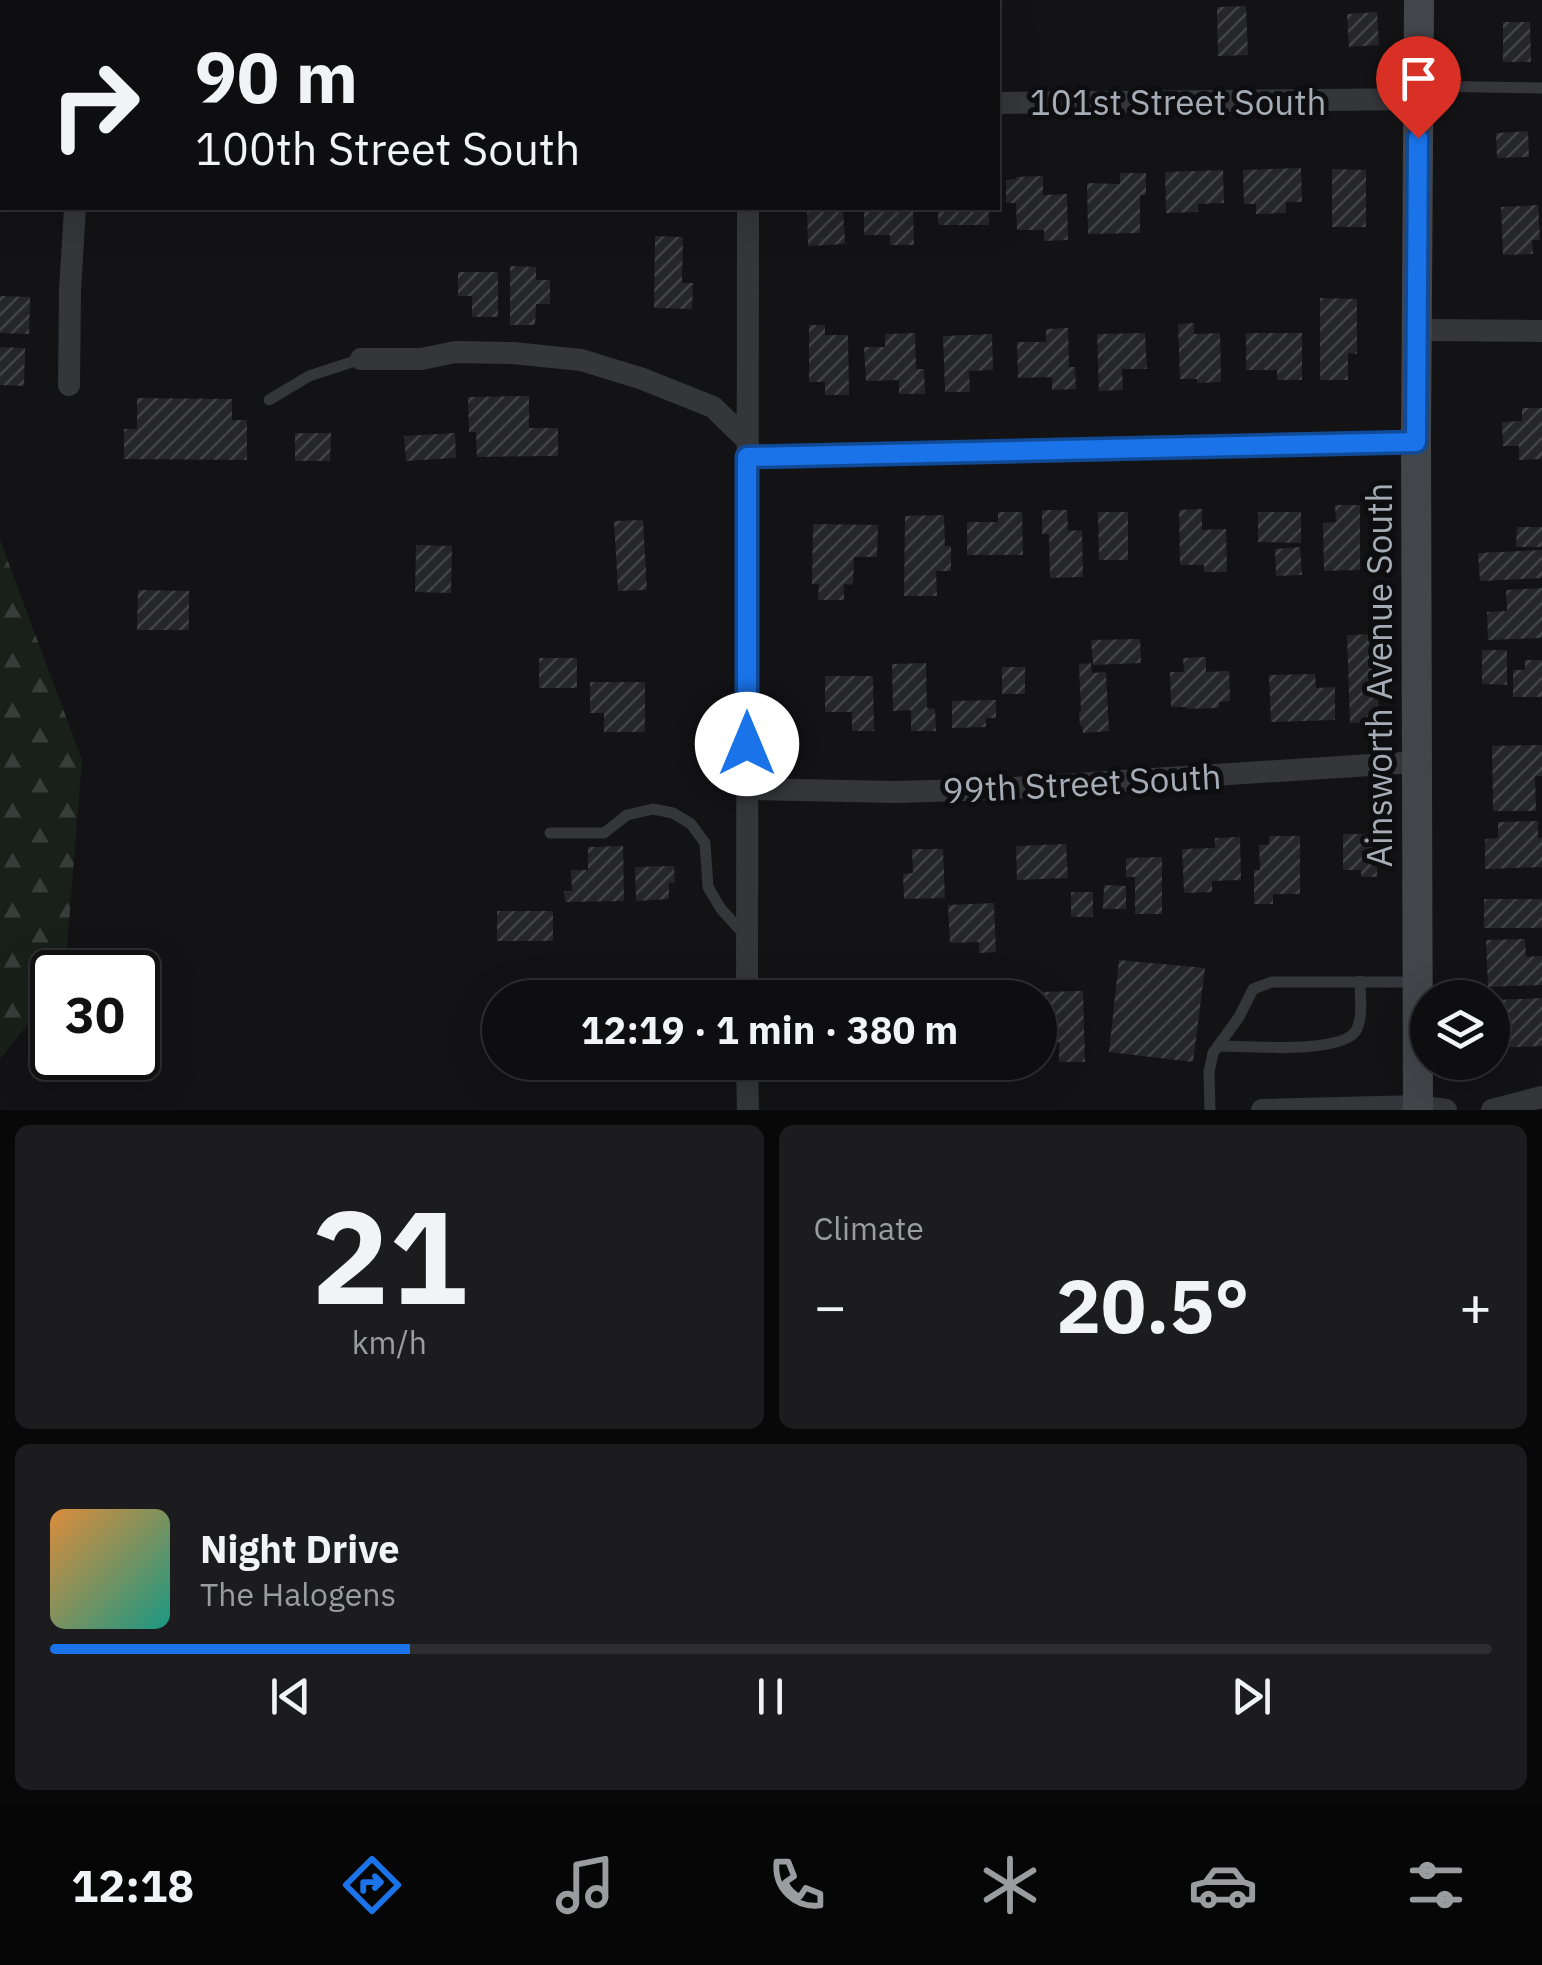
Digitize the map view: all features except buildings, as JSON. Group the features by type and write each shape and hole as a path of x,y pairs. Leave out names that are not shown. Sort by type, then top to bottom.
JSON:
{"street":[{"name":"Ainsworth Avenue South","path":"1418,980 1419,0"},
{"name":"101st Street South","path":"1000,103 1418,93"},
{"path":"69,385 75,210"},
{"path":"747,980 748,210"},
{"path":"1417,330 1542,331"},
{"path":"360,359 421,359 455,352 581,360 712,406 747,448"},
{"path":"747,448 1416,442"},
{"name":"99th Street South","path":"747,789 997,789 1417,762"},
{"path":"748,1080 748,1110"},
{"name":"Ainsworth Avenue South","path":"1425,1080 1427,1109"},
{"path":"1492,1110 1542,1097"},
{"path":"1262,1110 1427,1109"}],"lane":[{"path":"1418,93 1542,88"},
{"path":"269,400 309,376 360,359"},
{"path":"550,834 604,832 627,815 653,809 692,824 705,843 708,886 721,909 747,938"},
{"path":"1218,1046 1327,1046 1345,1041 1356,1034 1360,1019 1360,981"},
{"path":"1210,1110 1212,1053 1253,990 1272,982 1410,982"}],"green space":[{"path":"0,540 82,760 67,950 30,950 30,1022 0,1059"}],"route":[{"path":"747,744 747,457 1416,442 1418,138"}]}
